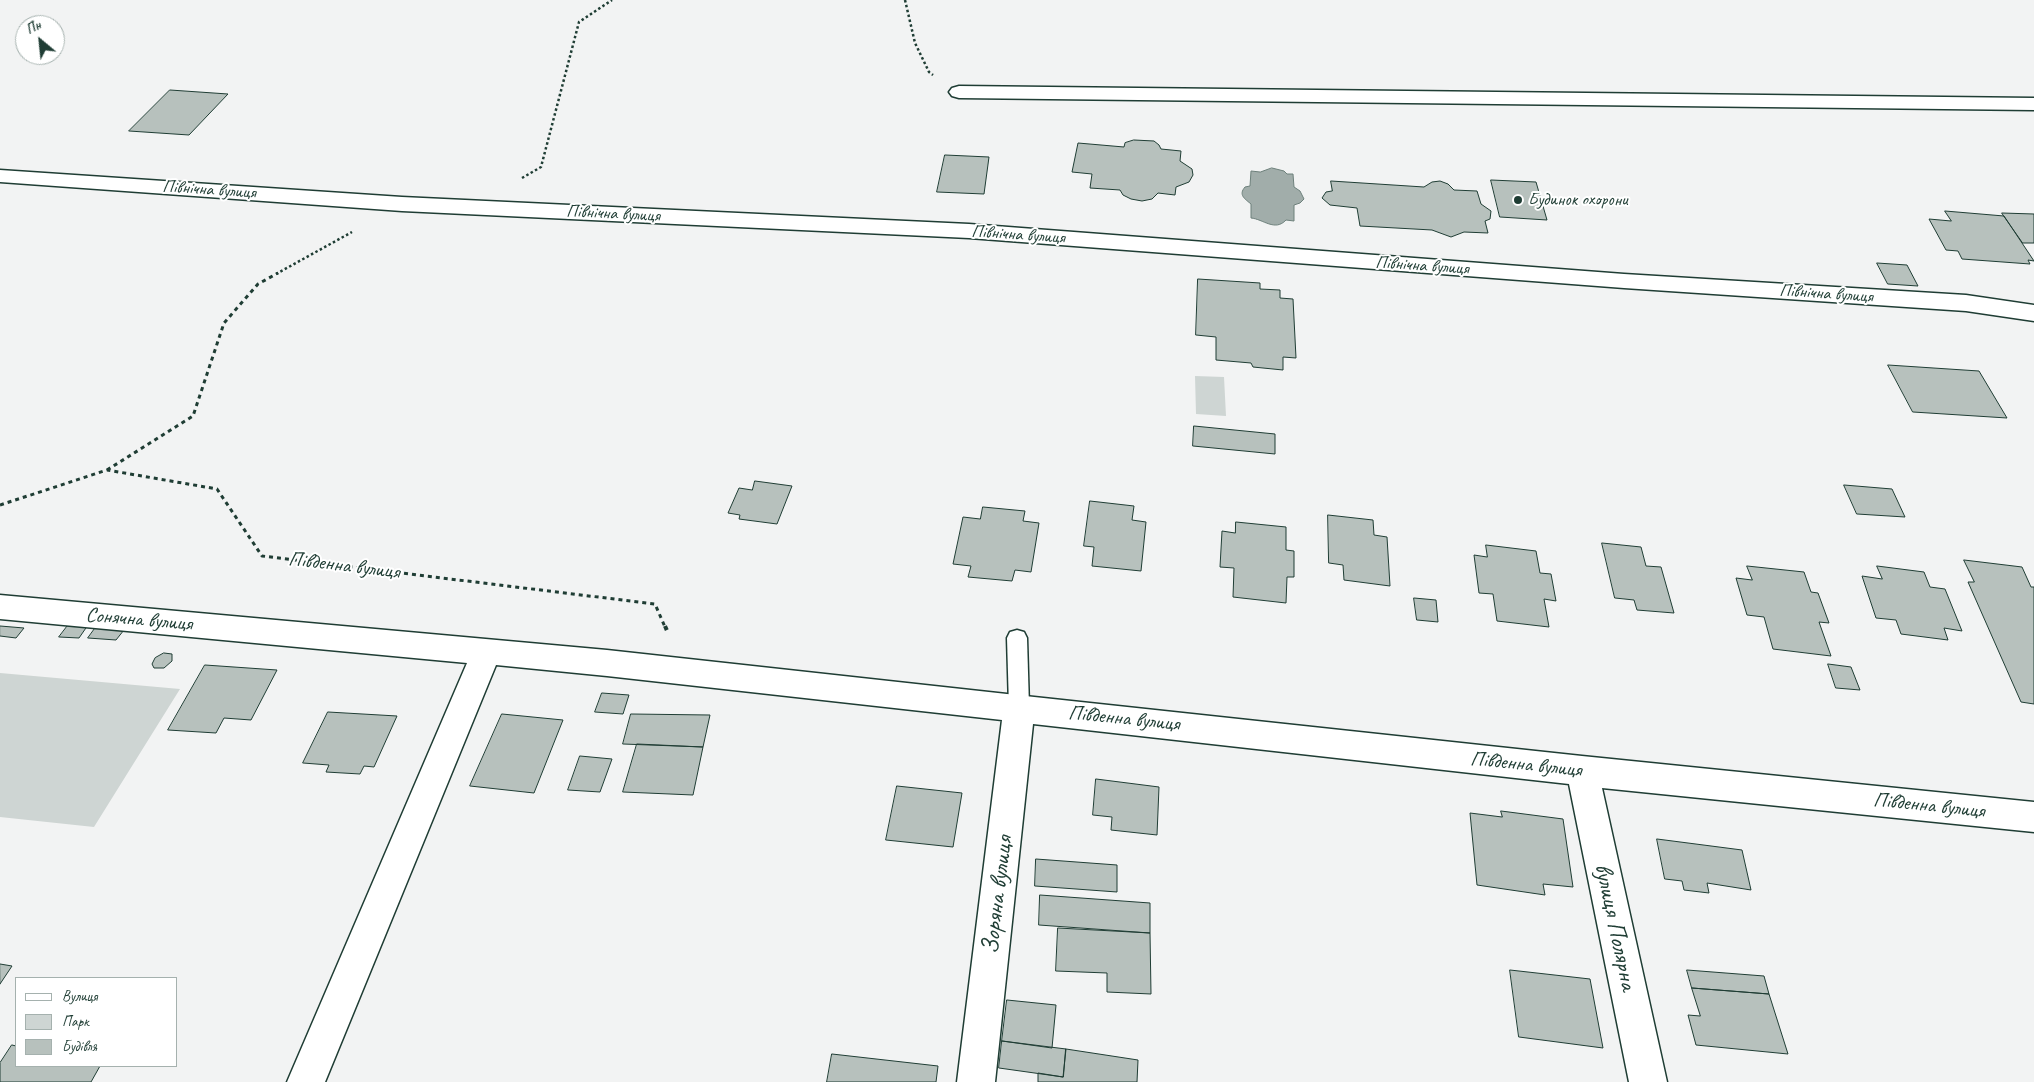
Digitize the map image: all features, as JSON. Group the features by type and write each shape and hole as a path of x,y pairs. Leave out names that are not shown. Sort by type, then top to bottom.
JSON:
{"street":[{"path":"959,92 2034,104"},
{"name":"Північна вулиця","path":"0,176 402,204 969,232 1634,282 1966,303 2034,312"},
{"name":"Сонячна вулиця","path":"0,607 607,663 685,672"},
{"path":"306,1082 486,653"},
{"name":"Південна вулиця","path":"685,672 1019,707 1582,771 2034,817"},
{"name":"Зоряна вулиця","path":"976,1082 1019,707"},
{"name":"вулиця Полярна","path":"1582,771 1648,1082"}],"lane":[{"path":"1017,638 1019,707"}],"path":[{"path":"466,207 541,167 578,22 612,0"},
{"path":"904,0 915,43 929,72 959,92"},
{"path":"108,470 193,416 224,323 258,284 402,204"},
{"name":"Південна вулиця","path":"0,505 108,470 217,489 262,556 655,604 685,672"}],"green space":[{"path":"1195,376 1224,377 1226,416 1196,414"},
{"path":"0,673 180,689 94,827 0,817"}],"shaded area":[{"path":"1272,168 1284,171 1287,174 1293,174 1294,187 1300,191 1304,199 1294,205 1294,221 1286,220 1278,225 1273,225 1251,218 1251,204 1243,197 1242,192 1245,187 1250,186 1251,171 1260,172"}],"building":[{"path":"170,90 228,94 189,135 129,131"},
{"path":"1134,140 1154,141 1161,149 1181,151 1180,161 1192,169 1193,175 1189,182 1176,187 1175,195 1158,193 1152,199 1142,201 1123,195 1120,190 1090,188 1092,174 1072,172 1078,143 1124,147 1125,143"},
{"path":"945,155 989,157 984,194 937,192"},
{"name":"Будинок охорони","path":"1491,180 1536,182 1547,220 1500,217"},
{"path":"1331,181 1424,187 1432,182 1440,181 1448,184 1454,190 1477,191 1481,204 1491,211 1490,219 1485,221 1488,233 1464,232 1451,237 1432,230 1360,226 1357,208 1330,205 1322,198 1326,192 1332,191"},
{"path":"1945,211 2004,216 2034,261 2028,260 2030,264 1962,259 1958,251 1946,250 1929,219 1951,221"},
{"path":"2002,213 2034,214 2034,243 2023,243"},
{"path":"1877,263 1907,265 1918,286 1888,284"},
{"path":"1198,279 1260,283 1260,289 1280,290 1280,298 1293,299 1296,358 1283,357 1283,370 1253,367 1251,363 1216,360 1216,337 1196,335"},
{"path":"1888,365 1979,371 2007,418 1913,412"},
{"path":"1194,426 1275,434 1275,454 1193,446"},
{"path":"755,481 792,486 777,524 739,519 740,515 728,513 739,488 752,490"},
{"path":"1844,485 1892,489 1905,517 1857,514"},
{"path":"1090,501 1134,506 1132,520 1146,522 1141,571 1092,566 1094,547 1084,546"},
{"path":"983,507 1025,511 1023,521 1039,523 1031,572 1015,570 1012,581 968,577 971,566 953,564 963,517 980,519"},
{"path":"1328,515 1373,520 1374,535 1387,537 1390,586 1344,580 1343,565 1329,563"},
{"path":"1236,522 1286,527 1286,550 1294,551 1294,577 1287,577 1286,603 1233,597 1234,568 1220,567 1222,531 1235,533"},
{"path":"1602,543 1641,547 1646,566 1661,567 1674,613 1637,610 1634,600 1615,598"},
{"path":"1486,545 1536,551 1540,573 1551,574 1556,601 1544,599 1549,627 1497,621 1493,594 1479,593 1474,555 1487,557"},
{"path":"1964,560 2022,567 2031,587 2034,587 2034,704 2021,702 1968,582 1974,582"},
{"path":"1747,566 1804,572 1811,592 1818,593 1829,623 1819,622 1831,656 1773,649 1764,617 1747,615 1736,578 1752,580"},
{"path":"1877,566 1924,572 1930,587 1945,589 1962,631 1944,628 1948,640 1901,634 1896,620 1876,618 1862,576 1882,579"},
{"path":"1414,598 1436,600 1438,622 1417,620"},
{"path":"69,624 88,625 79,638 59,637"},
{"path":"0,626 24,628 16,638 0,636"},
{"path":"96,627 124,630 116,640 88,638"},
{"path":"164,653 172,654 172,661 164,668 154,668 152,664 155,658"},
{"path":"1828,664 1851,667 1860,690 1836,688"},
{"path":"205,665 277,670 251,720 224,718 216,733 168,730"},
{"path":"602,693 629,695 623,714 595,712"},
{"path":"328,712 397,716 374,767 364,766 360,774 326,772 329,765 303,763"},
{"path":"502,714 563,720 534,793 470,786"},
{"path":"631,714 710,715 703,747 623,744"},
{"path":"637,744 703,747 693,795 623,792"},
{"path":"580,756 612,759 600,792 568,790"},
{"path":"1096,779 1159,787 1157,835 1111,830 1112,817 1093,815"},
{"path":"897,786 962,793 953,847 886,840"},
{"path":"1501,811 1563,819 1573,887 1543,884 1545,895 1477,885 1470,813 1502,817"},
{"path":"1657,839 1742,850 1751,890 1707,883 1709,893 1684,890 1682,881 1665,879"},
{"path":"1036,859 1117,865 1117,892 1035,886"},
{"path":"1040,895 1150,903 1150,933 1039,925"},
{"path":"1058,928 1150,933 1151,994 1107,992 1107,973 1056,971"},
{"path":"0,964 12,966 0,984"},
{"path":"1510,970 1590,979 1603,1048 1519,1037"},
{"path":"1687,970 1764,976 1769,994 1692,988"},
{"path":"1692,988 1769,994 1788,1054 1696,1045 1688,1015 1700,1016"},
{"path":"1007,1000 1056,1005 1052,1048 1002,1041"},
{"path":"1002,1041 1066,1049 1063,1077 999,1068"},
{"path":"12,1045 15,1046 15,1067 99,1067 91,1082 0,1082 0,1063"},
{"path":"1066,1049 1138,1060 1137,1082 1038,1082 1038,1073 1063,1077"},
{"path":"832,1054 938,1066 936,1082 827,1082"}],"place":[{"name":"Будинок охорони","path":"1518,200"}]}
